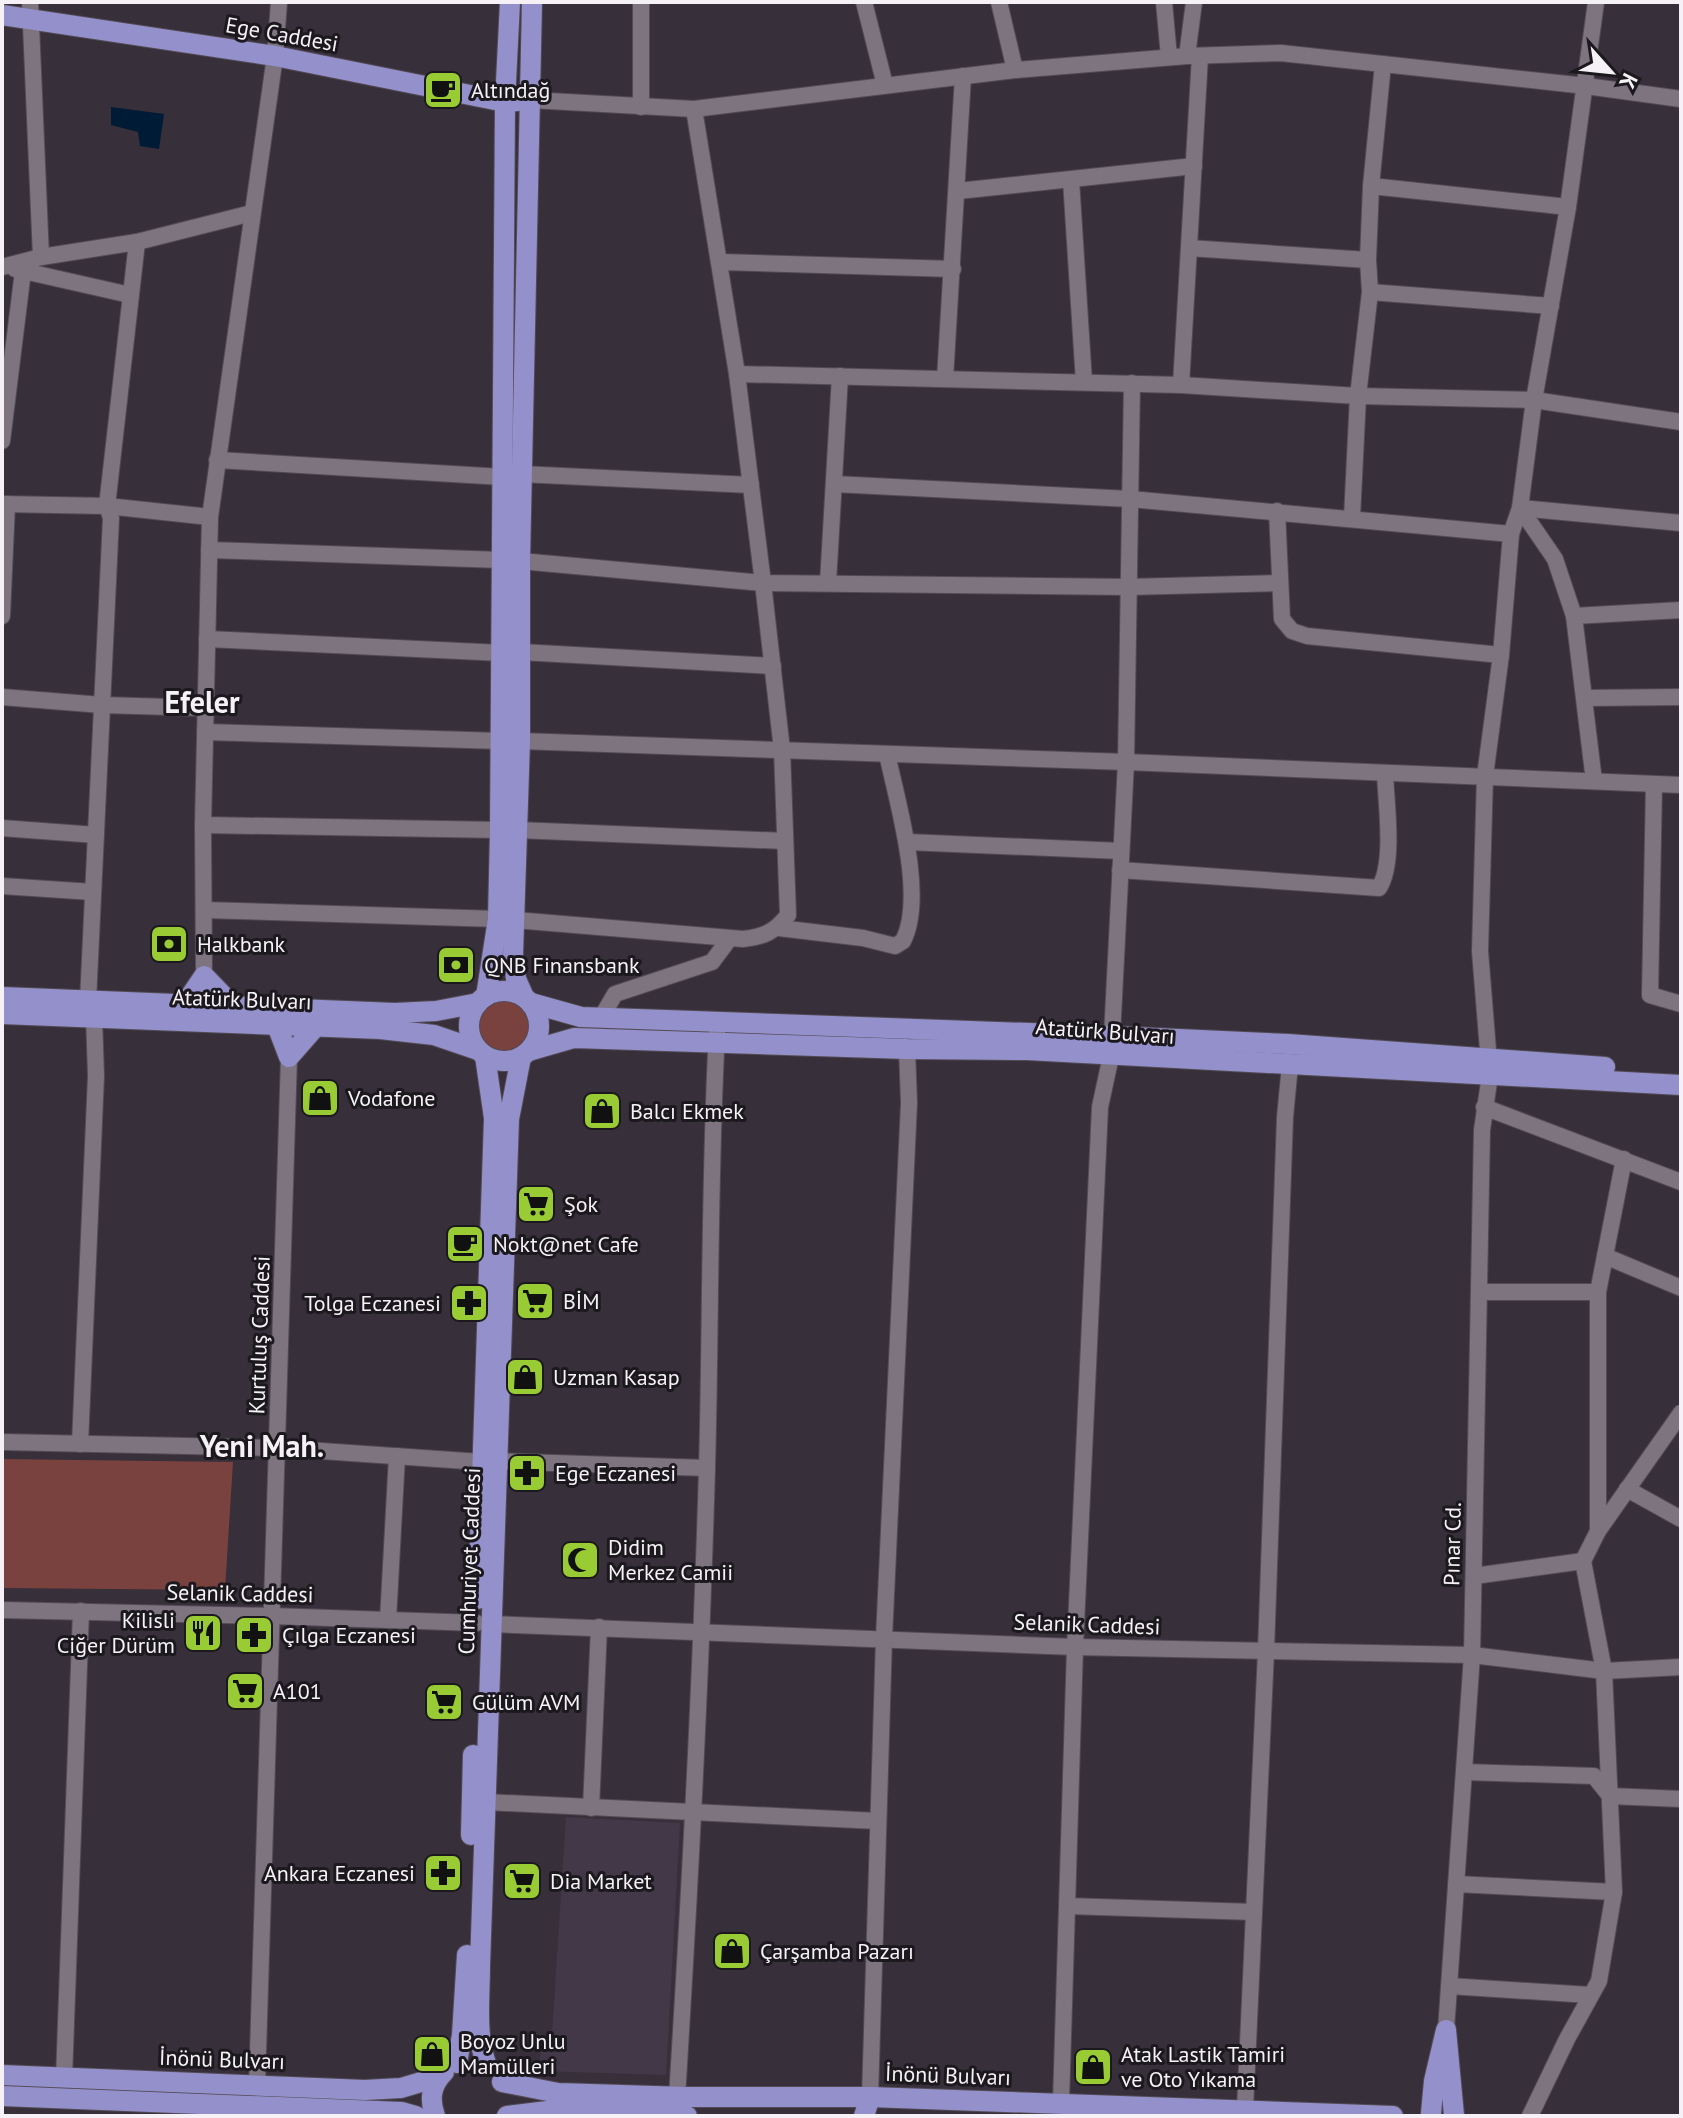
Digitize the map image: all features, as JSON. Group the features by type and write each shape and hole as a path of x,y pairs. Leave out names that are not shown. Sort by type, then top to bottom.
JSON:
{"main road":[{"path":"506,920 482,1000 469,1021 469,1032 482,1053 503,1061 525,1054 534,1044 539,1027 538,1019 516,979 506,920 512,652 505,102 510,2"},
{"path":"512,475 531,100 532,2"},
{"name":"Ege Caddesi","path":"2,15 30,10 505,102 531,100"},
{"path":"185,1004 204,976 233,1006"},
{"path":"482,1000 505,991 527,1000"},
{"name":"Atatürk Bulvarı","path":"2,997 91,1009 412,1032 448,1039 482,1053"},
{"name":"Atatürk Bulvarı","path":"2,1014 185,1004 395,1013 436,1011 482,1000"},
{"name":"Atatürk Bulvarı","path":"527,1000 565,1014 717,1033 907,1049 1027,1050 1288,1044 1681,1085"},
{"path":"276,1023 289,1057 317,1025"},
{"name":"Atatürk Bulvarı","path":"525,1054 574,1038 717,1033 1111,1046 1290,1065 1681,1072"},
{"name":"Cumhuriyet Caddesi","path":"457,2063 467,1969 484,1623 494,1118 482,1053"},
{"name":"Cumhuriyet Caddesi","path":"488,1461 509,1119 525,1054"},
{"name":"Cumhuriyet Caddesi","path":"484,1623 486,1802 480,2035 487,2066"},
{"path":"1429,2115 1446,2030"},
{"path":"1429,2115 1439,2111 1455,2116 1446,2030"},
{"path":"435,2116 431,2095 438,2077 457,2063 477,2062 487,2066 502,2082 505,2116 556,2110 687,2116"},
{"name":"İnönü Bulvarı","path":"2,2075 365,2090 401,2088 438,2077"},
{"name":"İnönü Bulvarı","path":"502,2082 558,2093 867,2106 1245,2109 1393,2116"},
{"name":"İnönü Bulvarı","path":"2,2096 251,2111 402,2112 416,2116"}],"street":[{"path":"204,976 203,825 210,517 275,56 279,2"},
{"path":"641,2 641,107"},
{"path":"864,2 885,85"},
{"path":"999,2 1015,70"},
{"path":"1164,2 1169,57"},
{"path":"1181,385 1194,166 1194,2"},
{"name":"Pınar Cd.","path":"1446,2030 1472,1655 1484,1107 1489,1067 1480,951 1485,776 1501,655 1511,534 1520,508 1534,400 1568,207 1596,2"},
{"path":"30,10 41,257"},
{"path":"531,100 694,109 1015,70 1169,57 1281,53 1681,99"},
{"path":"1352,518 1358,396 1370,292 1371,186 1383,64"},
{"path":"945,379 963,76"},
{"path":"204,910 506,920 730,938 761,937 779,928 788,915 782,750 773,666 737,374 694,109"},
{"path":"958,191 1194,166"},
{"path":"1071,180 1084,382"},
{"path":"1371,186 1568,207"},
{"path":"3,267 41,257 137,242 252,213"},
{"path":"80,1444 96,1076 91,1009 93,892 111,518 107,506 137,242"},
{"path":"1189,248 1368,260"},
{"path":"720,262 953,269"},
{"path":"3,267 130,295"},
{"path":"2,441 23,271"},
{"path":"1370,292 1551,306"},
{"path":"737,374 1132,383 1358,396 1534,400 1681,422"},
{"path":"828,583 840,376"},
{"path":"1061,2109 1075,1647 1100,1107 1111,1046 1126,762 1132,383"},
{"path":"217,460 751,485"},
{"path":"834,484 1130,499 1511,534"},
{"path":"2,616 5,504 107,506 210,517"},
{"path":"1520,508 1681,523"},
{"path":"1520,508 1555,559 1574,616 1594,781"},
{"path":"1277,511 1282,619 1292,631 1307,636 1501,655"},
{"path":"209,550 511,561 763,583 1128,587 1279,583"},
{"path":"1574,616 1681,610"},
{"path":"207,639 773,666"},
{"path":"2,697 102,705 205,708"},
{"path":"1585,698 1681,697"},
{"path":"205,732 1126,762 1681,785"},
{"path":"779,928 863,938 895,946 903,941 911,906 907,842 887,754"},
{"path":"1120,870 1379,888 1387,861 1385,773"},
{"path":"1654,784 1650,995 1681,1004"},
{"path":"203,825 509,830 785,841"},
{"path":"2,828 96,835"},
{"path":"907,842 1121,851"},
{"path":"2,886 93,892"},
{"path":"601,1018 615,994 712,962 730,938"},
{"path":"677,2097 694,1814 701,1631 707,1468 712,1100 717,1033"},
{"path":"867,2106 884,1638 909,1103 907,1049"},
{"name":"Kurtuluş Caddesi","path":"257,2084 289,1057"},
{"path":"1245,2109 1266,1651 1285,1117 1290,1065"},
{"path":"1484,1107 1681,1182"},
{"path":"1598,1531 1598,1292 1624,1159"},
{"path":"1605,1256 1681,1288"},
{"path":"1479,1292 1598,1292"},
{"path":"1530,2116 1599,1981 1614,1892 1604,1671 1583,1561 1598,1531 1681,1413"},
{"path":"2,1442 278,1448 488,1461 707,1468"},
{"path":"388,1620 397,1456"},
{"path":"1627,1489 1681,1519"},
{"path":"1474,1576 1583,1561"},
{"name":"Selanik Caddesi","path":"2,1610 484,1623 1075,1647 1472,1655 1604,1671 1681,1667"},
{"path":"64,2078 81,1611"},
{"path":"591,1808 599,1627"},
{"path":"1464,1772 1594,1776 1610,1796 1681,1799"},
{"path":"486,1802 878,1821"},
{"path":"1456,1884 1614,1892"},
{"path":"1067,1906 1254,1912"},
{"path":"1449,1986 1590,1995"}],"shaded area":[{"path":"504,1001 522,1008 529,1026 522,1044 504,1051 486,1044 479,1026 486,1008"},
{"path":"2,1459 233,1462 225,1590 2,1588"},
{"path":"566,1817 680,1823 666,2075 539,2071 541,2048 552,2033"}],"water":[{"path":"111,107 164,114 159,149 140,146 138,132 111,125"}],"place":[{"name":"Altındağ","path":"443,90"},
{"name":"Halkbank","path":"169,944"},
{"name":"QNB Finansbank","path":"456,965"},
{"name":"Vodafone","path":"320,1098"},
{"name":"Balcı Ekmek","path":"602,1111"},
{"name":"Şok","path":"536,1204"},
{"name":"Nokt@net Cafe","path":"465,1244"},
{"name":"BİM","path":"535,1301"},
{"name":"Tolga Eczanesi","path":"469,1303"},
{"name":"Uzman Kasap","path":"525,1377"},
{"name":"Ege Eczanesi","path":"527,1473"},
{"name":"Didim Merkez Camii","path":"580,1560"},
{"name":"Kilisli Ciğer Dürüm","path":"203,1633"},
{"name":"Çılga Eczanesi","path":"254,1635"},
{"name":"A101","path":"245,1691"},
{"name":"Gülüm AVM","path":"444,1702"},
{"name":"Ankara Eczanesi","path":"443,1873"},
{"name":"Dia Market","path":"522,1881"},
{"name":"Çarşamba Pazarı","path":"732,1951"},
{"name":"Boyoz Unlu Mamülleri","path":"432,2054"},
{"name":"Atak Lastik Tamiri ve Oto Yıkama","path":"1093,2067"}],"district":[{"name":"Efeler","path":"202,701"},
{"name":"Yeni Mah.","path":"262,1445"}]}
